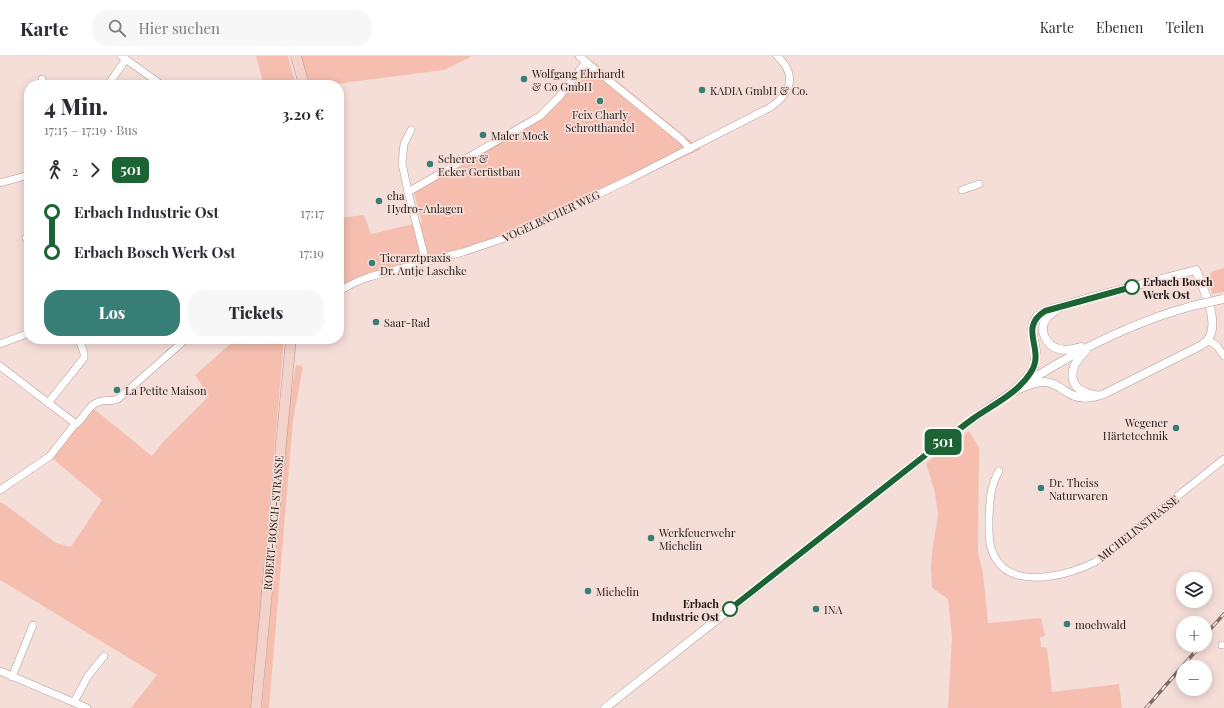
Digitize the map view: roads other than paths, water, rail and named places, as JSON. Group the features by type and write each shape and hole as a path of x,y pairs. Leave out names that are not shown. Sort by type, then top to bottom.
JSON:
{"main road":[{"path":"296,56 303,80"},
{"name":"ROBERT-BOSCH-STRASSE","path":"256,708 291,344"}],"street":[{"path":"579,56 690,148"},
{"name":"VOGELBACHER WEG","path":"344,288 369,277 464,252 520,232 769,108 783,97 788,88 789,76 784,62 777,56"},
{"path":"111,80 124,58 155,80"},
{"path":"408,192 540,116 559,97 586,62"},
{"path":"410,130 404,144 402,154 404,176 426,262"},
{"path":"0,183 24,176"},
{"path":"962,190 979,184"},
{"path":"1196,270 1212,318 1212,333 1208,340 1199,347 1104,394 1083,399 1073,396 1058,386 1044,382 1038,382 1012,392 1024,381 1034,367 1036,351 1032,329 1033,323 1037,316 1045,311 1196,270"},
{"path":"605,708 942,442 1012,392 1055,365 1101,340 1140,322 1192,306 1224,299"},
{"path":"1064,306 1046,318 1044,324 1045,337 1048,343 1060,350 1069,350 1101,340"},
{"path":"0,344 24,335"},
{"path":"1101,340 1085,351 1076,361 1072,369 1072,377 1075,384 1086,393 1094,396 1104,394"},
{"path":"1208,340 1217,346 1224,356"},
{"path":"48,403 84,358 81,344"},
{"path":"0,490 50,456 75,424 78,423 93,405 97,402 118,399 180,344"},
{"path":"0,366 75,424"},
{"name":"MICHELINSTRASSE","path":"999,471 993,482 991,491 989,536 992,553 1000,565 1016,575 1031,577 1049,576 1075,570 1094,562 1224,459"},
{"path":"12,677 33,625"},
{"path":"74,702 88,676 104,656"},
{"path":"0,671 87,708"}],"railway":[{"path":"1212,627 1224,614"},
{"path":"1146,708 1195,652"}],"place":[{"name":"Wolfgang Ehrhardt & Co GmbH","path":"524,79"},
{"name":"KADIA GmbH & Co.","path":"702,90"},
{"name":"Feix Charly Schrotthandel","path":"600,101"},
{"name":"Maler Mock","path":"483,135"},
{"name":"Scherer & Ecker Gerüstbau","path":"430,164"},
{"name":"eha Hydro-Anlagen","path":"379,201"},
{"name":"Tierarztpraxis Dr. Antje Laschke","path":"372,263"},
{"name":"Erbach Bosch Werk Ost","path":"1132,287"},
{"name":"Saar-Rad","path":"376,322"},
{"name":"La Petite Maison","path":"117,390"},
{"name":"Wegener Härtetechnik","path":"1176,428"},
{"name":"Dr. Theiss Naturwaren","path":"1041,488"},
{"name":"Werkfeuerwehr Michelin","path":"651,538"},
{"name":"Michelin","path":"588,591"},
{"name":"Erbach Industrie Ost","path":"730,609"},
{"name":"INA","path":"816,609"},
{"name":"moehwald","path":"1067,624"}]}
